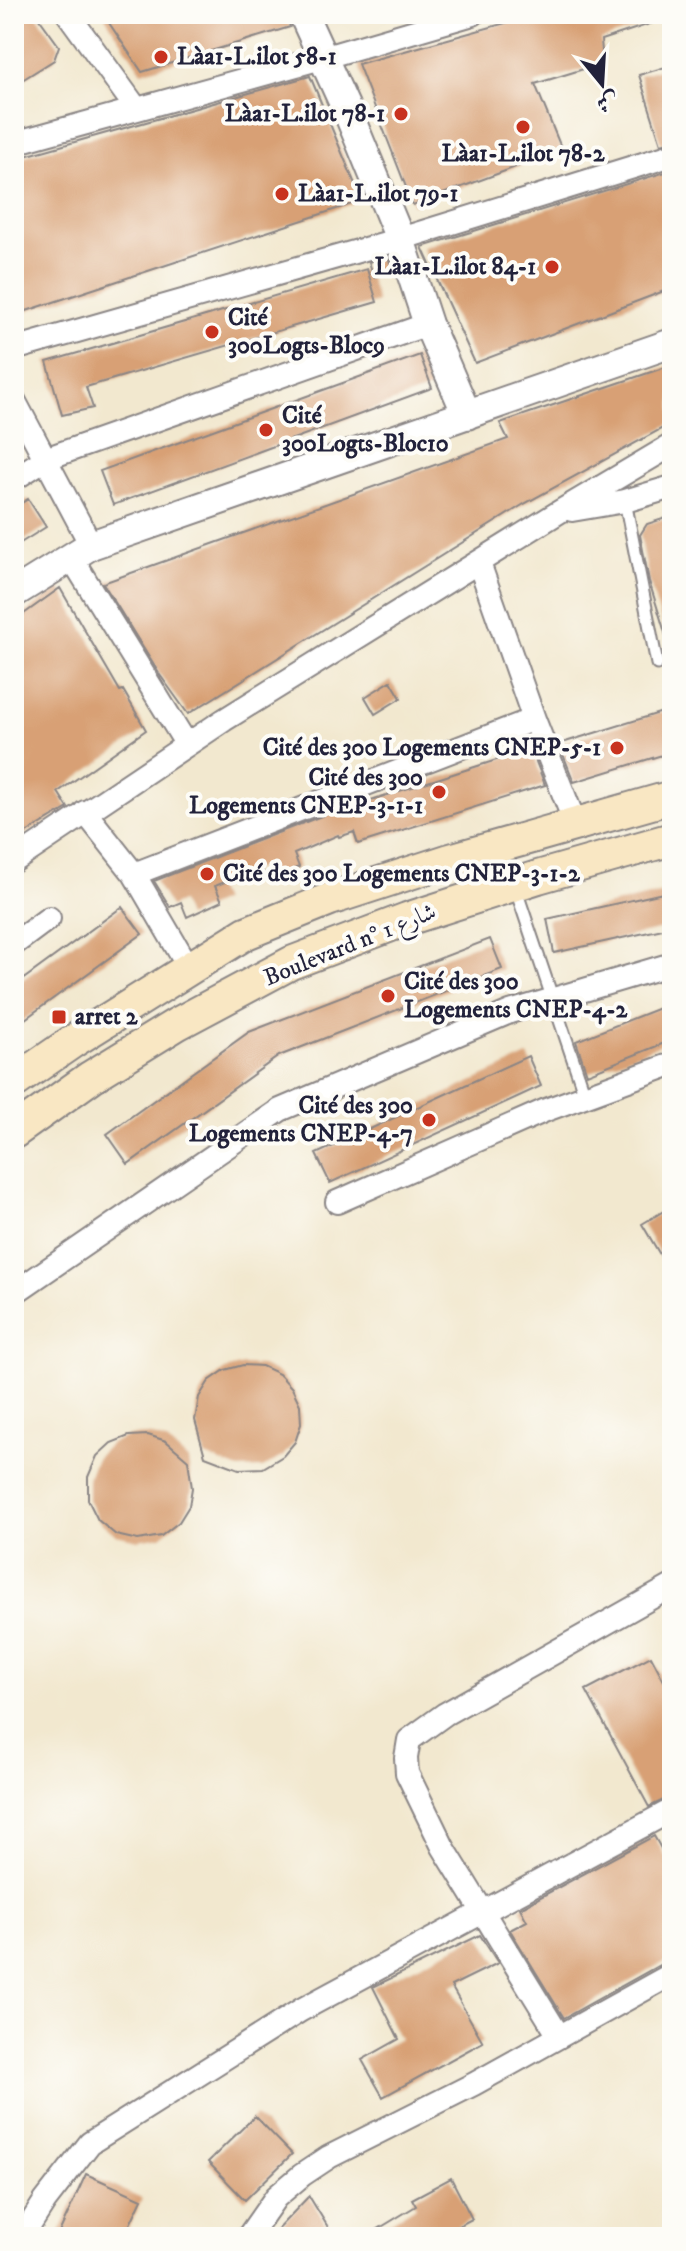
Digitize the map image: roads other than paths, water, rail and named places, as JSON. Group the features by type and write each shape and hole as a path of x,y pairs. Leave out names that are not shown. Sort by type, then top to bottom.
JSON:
{"main road":[{"name":"Boulevard n° شارع 1","path":"14,1082 246,933 330,899 447,861 672,797"},
{"name":"Boulevard n° شارع 1","path":"14,1132 103,1069 177,1024 291,963 407,919 672,839"}],"street":[{"path":"68,14 136,108"},
{"path":"303,14 400,239 428,324 467,415"},
{"path":"14,143 473,14"},
{"path":"14,349 400,239 672,155"},
{"path":"14,479 45,459 428,324"},
{"path":"14,593 81,551 672,343"},
{"path":"14,400 45,459 81,551 187,745"},
{"path":"14,861 224,720 672,445"},
{"path":"559,512 625,501 672,487"},
{"path":"479,563 534,719 575,823"},
{"path":"134,874 534,719"},
{"path":"85,812 134,874 189,968"},
{"path":"14,944 49,918"},
{"path":"14,1293 280,1110 510,1012 672,964"},
{"path":"337,1202 585,1095 672,1064"},
{"path":"559,2036 443,1847 407,1773 409,1740 445,1714 672,1586"},
{"path":"22,2237 45,2201 90,2143 301,2010 672,1810"},
{"path":"248,2237 276,2197 329,2157 474,2084 672,1974"}],"lane":[{"path":"625,501 657,664"},
{"path":"514,885 585,1095"}],"place":[{"name":"Làa1-L.ilot 58-1","path":"161,57"},
{"name":"Làa1-L.ilot 78-1","path":"401,114"},
{"name":"Làa1-L.ilot 78-2","path":"523,127"},
{"name":"Làa1-L.ilot 79-1","path":"282,194"},
{"name":"Làa1-L.ilot 84-1","path":"552,267"},
{"name":"Cité 300Logts-Bloc9","path":"212,332"},
{"name":"Cité 300Logts-Bloc10","path":"266,430"},
{"name":"Cité des 300 Logements CNEP-5-1","path":"617,748"},
{"name":"Cité des 300 Logements CNEP-3-1-1","path":"439,792"},
{"name":"Cité des 300 Logements CNEP-3-1-2","path":"207,874"},
{"name":"Cité des 300 Logements CNEP-4-2","path":"388,996"},
{"name":"arret 2","path":"59,1017"},
{"name":"Cité des 300 Logements CNEP-4-7","path":"429,1120"}]}
